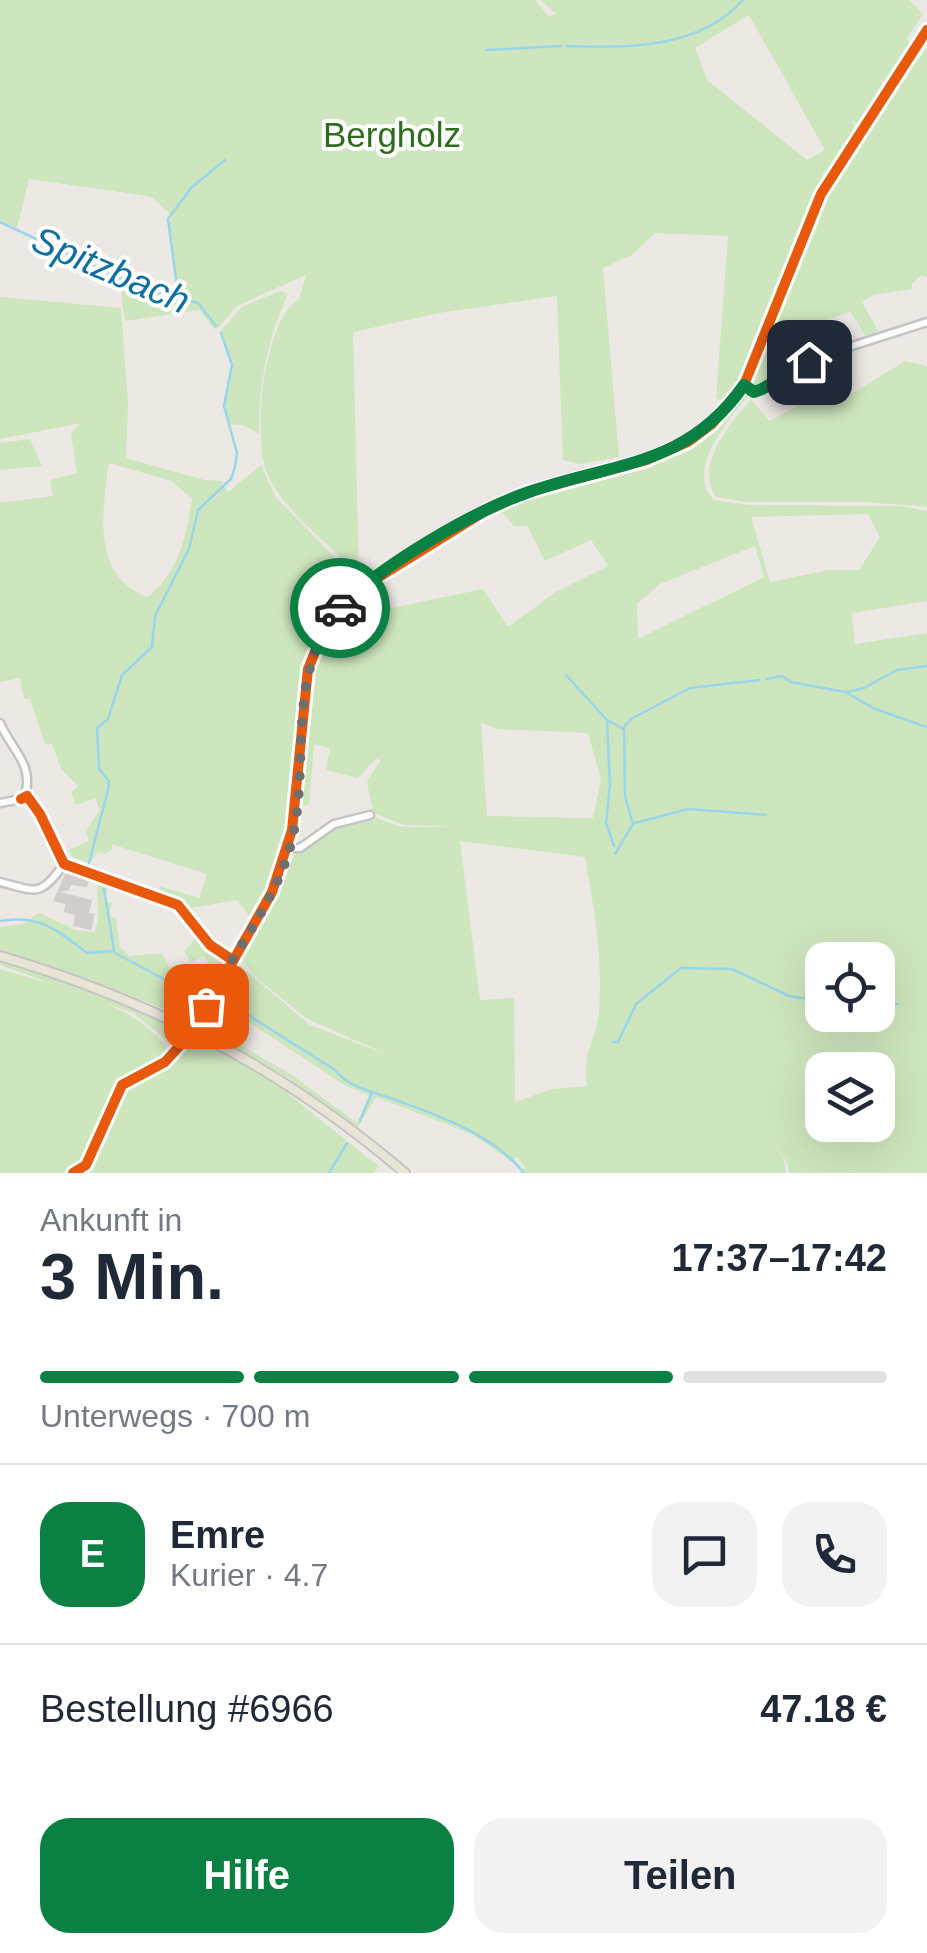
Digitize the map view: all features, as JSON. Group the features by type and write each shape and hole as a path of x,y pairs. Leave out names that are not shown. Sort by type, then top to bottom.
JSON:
{"main road":[{"path":"0,956 90,985 194,1030 302,1092 404,1173"}],"street":[{"path":"73,1173 86,1164 122,1085 165,1062 194,1030 272,892 290,848 308,669 326,625 348,599 401,561 487,510 525,493 646,460 688,442 712,424 744,385 804,226 821,194 927,30"},
{"path":"744,385 754,392 809,362 927,322"},
{"path":"0,723 10,746 28,769 30,779 24,798"},
{"path":"24,798 40,814 64,864 178,906 210,945 231,960"},
{"path":"0,803 24,798"},
{"path":"290,848 300,848 334,824 370,814"},
{"path":"0,882 30,892 39,890 64,864"},
{"path":"206,1006 216,1042"}],"green space":[{"name":"Bergholz","path":"0,0 535,0 549,17 556,14 541,0 909,0 923,14 907,38 913,46 886,82 881,80 883,85 858,124 852,121 855,128 828,172 823,172 824,179 785,262 752,359 728,401 716,399 728,236 655,233 632,255 603,268 619,457 580,464 563,460 557,296 439,313 353,332 359,571 370,575 442,531 367,579 360,579 353,563 348,565 292,510 273,486 263,456 261,407 270,353 287,310 299,299 306,275 237,306 218,328 214,329 199,310 125,321 121,294 126,286 179,296 168,228 172,216 153,198 29,179 17,228 0,220","holes":["749,15 825,150 807,160 707,80 695,48"]},
{"path":"927,48 927,277 920,276 912,289 873,295 862,302 881,336 868,340 850,311 806,330 816,356 762,386 751,386 819,209 874,118"},
{"path":"280,291 288,294 266,362 259,434 243,425 229,424 224,406 232,365 220,332 243,306"},
{"path":"0,297 121,308 128,403 126,458 204,480 222,481 228,492 261,465 276,497 349,572 353,589 319,632 302,685 297,685 301,690 287,845 273,886 253,920 237,900 191,908 188,914 158,897 160,886 199,898 207,874 111,844 113,849 105,854 98,852 89,863 72,857 68,850 89,841 86,831 100,810 95,798 76,805 71,792 78,786 61,769 52,743 45,745 30,699 24,699 20,678 0,682 0,503 53,496 50,480 77,473 71,433 81,423 0,439","holes":["109,463 172,481 192,499 187,527 174,565 148,597 130,588 109,559 103,521"]},
{"path":"905,361 927,366 927,507 865,502 745,502 716,497 710,484 712,458 751,399 769,421 840,383 848,396"},
{"path":"747,390 750,394 722,430 707,459 706,488 714,500 750,505 903,506 927,511 927,601 852,613 855,644 927,633 927,1173 789,1173 788,1164 772,1140 784,1160 786,1173 521,1173 525,1167 516,1157 512,1162 472,1134 376,1097 357,1128 290,1079 218,1037 210,1013 231,967 237,963 310,1025 388,1055 306,1018 259,980 244,963 242,954 281,890 295,853 330,828 372,816 401,827 457,827 404,825 373,813 367,781 381,760 376,759 358,778 326,770 330,748 314,744 309,805 302,806 313,686 327,641 338,619 483,589 508,627 557,591 608,566 591,540 545,561 527,526 514,526 499,509 520,498 645,465 699,438","holes":["868,514 880,537 859,570 829,570 770,582 751,517","755,546 764,577 638,639 637,604 660,584","481,723 497,729 588,733 601,779 593,818 487,816","460,841 585,857 600,972 599,1011 586,1063 587,1086 552,1089 515,1102 514,998 480,1000","223,1005 346,1086 369,1095 357,1123 292,1075 222,1034 217,1021"]},
{"path":"30,439 42,466 0,470 0,443"},
{"path":"99,881 109,884 104,901 112,903 109,916 116,918 120,947 129,956 162,953 169,967 203,977 208,962 204,956 191,962 184,951 194,940 196,928 231,959 206,1006 202,1002 186,1018 110,987 0,953 0,927 23,924 39,913 76,930 94,932"},
{"path":"0,960 108,996 179,1028 183,1038 178,1043 169,1042 133,1013 0,965"},
{"path":"0,969 94,998 137,1020 171,1053 146,1069 147,1073 192,1040 202,1042 271,1080 387,1173 379,1167 373,1173 77,1173 90,1165 124,1088 121,1084 84,1163 70,1173 0,1173"}],"building":[{"path":"66,872 89,880 87,887 71,885 61,892 92,900 89,913 95,914 91,930 73,926 75,915 64,912 65,904 53,901"}],"waterway":[{"path":"567,46 614,47 684,37 706,28 743,0"},
{"path":"487,50 561,46"},
{"path":"178,294 168,219 191,188 225,160"},
{"name":"Spitzbach","path":"0,222 145,290 198,303 216,326"},
{"name":"Spitzbach","path":"89,863 109,781 99,769 97,728 108,719 122,675 152,647 155,616 189,549 198,510 231,479 235,467 237,453 224,406 232,365 221,333"},
{"path":"847,692 864,688 897,670 927,666"},
{"path":"566,675 607,720 622,728"},
{"path":"766,679 782,676 791,682 845,692 875,709 927,727"},
{"path":"615,854 633,824 625,796 624,727 631,719 690,688 760,680"},
{"path":"607,720 610,785 606,823 614,846"},
{"path":"635,823 688,809 766,815"},
{"name":"Spitzbach","path":"104,889 114,950"},
{"path":"0,921 37,922 87,953 114,951"},
{"path":"115,953 177,986 202,990"},
{"path":"613,1042 618,1042 636,1004 681,968 732,969 789,996 805,998"},
{"path":"223,999 355,1085 431,1113 482,1138 524,1173"},
{"path":"360,1121 372,1092"},
{"path":"329,1173 347,1143"}],"cycle path":[{"path":"73,1173 86,1165 122,1085 165,1062 194,1030 272,892 292,830 308,669 326,625 363,587 487,510 525,493 647,460 688,442 712,424 744,385 821,194 927,30"},
{"path":"21,799 27,796 40,814 64,864 178,905 210,945 231,959"}],"way so far":[{"path":"206,1006 272,892 290,848 308,669 326,625 340,608"}],"route":[{"path":"340,608 390,568 487,510 525,493 646,460 688,442 712,424 744,385 754,392 809,362"}]}
